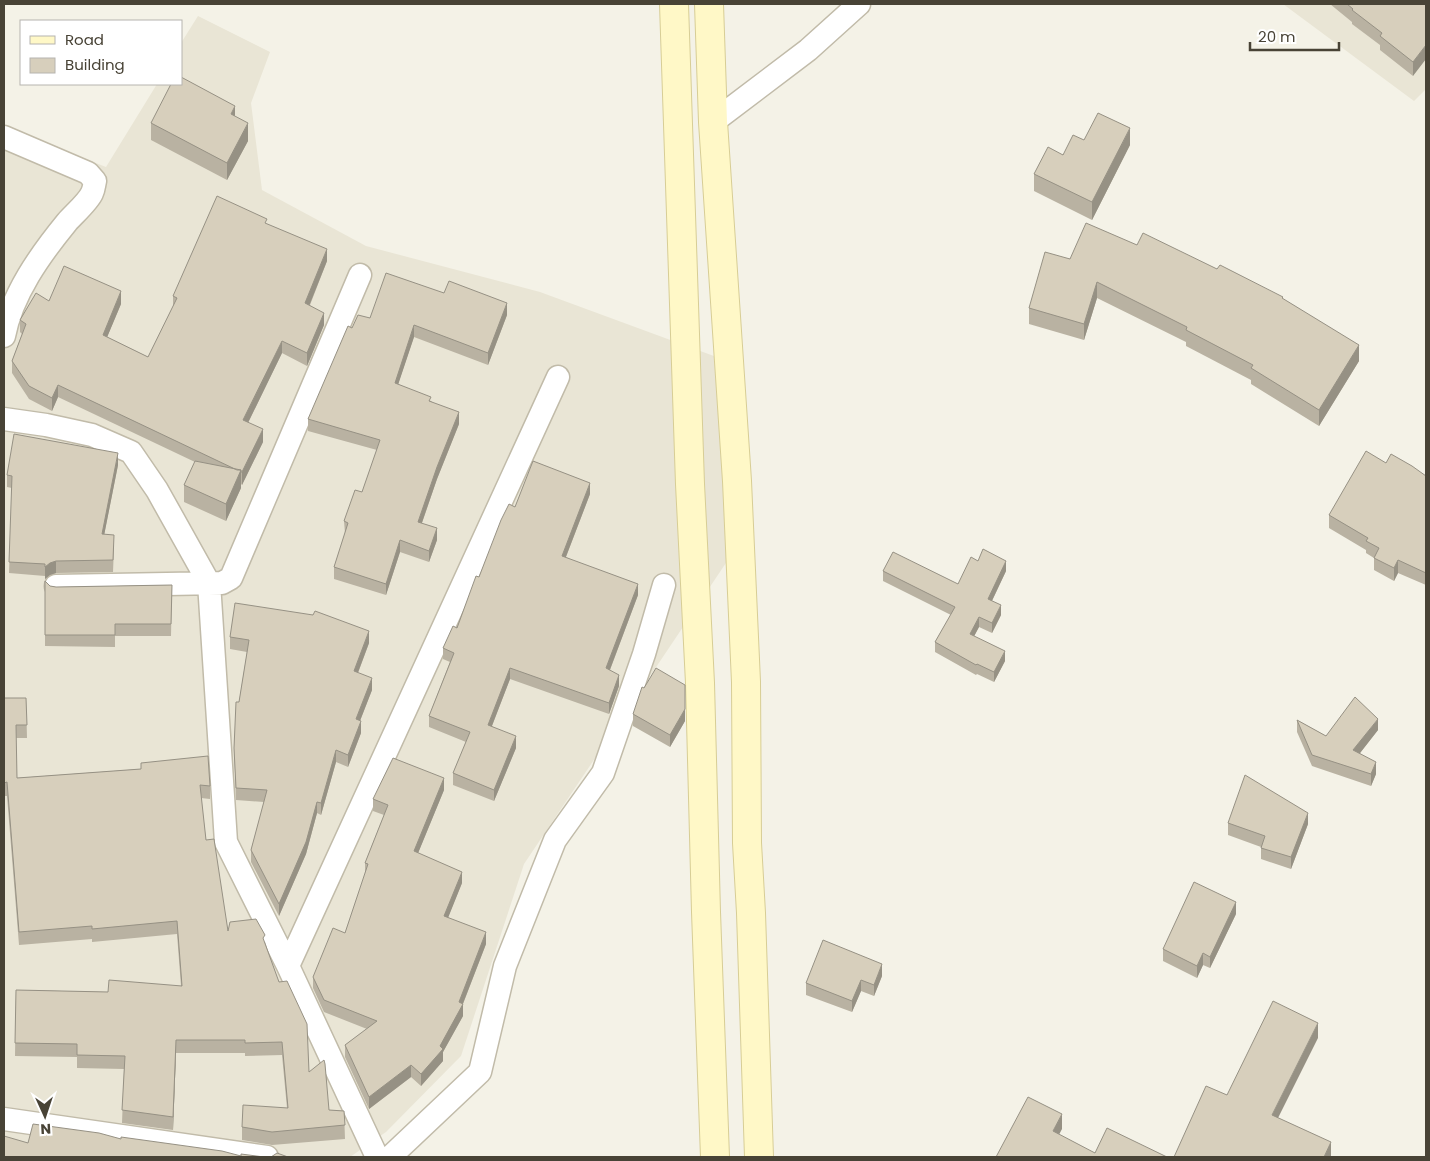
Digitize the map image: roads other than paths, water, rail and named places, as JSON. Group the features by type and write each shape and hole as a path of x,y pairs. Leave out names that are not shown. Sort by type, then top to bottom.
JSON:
{"main road":[{"path":"674,4 715,1157"},
{"path":"709,4 713,122 737,481 746,682 747,843 759,1157"}],"street":[{"path":"713,122 808,50 859,4"},
{"path":"4,137 88,173 95,181 92,193 42,255 15,300 7,320 4,336"},
{"path":"56,586 222,583 231,578 360,275"},
{"path":"288,966 558,377"},
{"path":"4,419 46,425 92,435 131,452 157,490 209,583 226,842 288,966 378,1157"},
{"path":"390,1157 480,1072 504,966 555,840 603,772 644,654 664,585"},
{"path":"4,1119 267,1157"}]}
